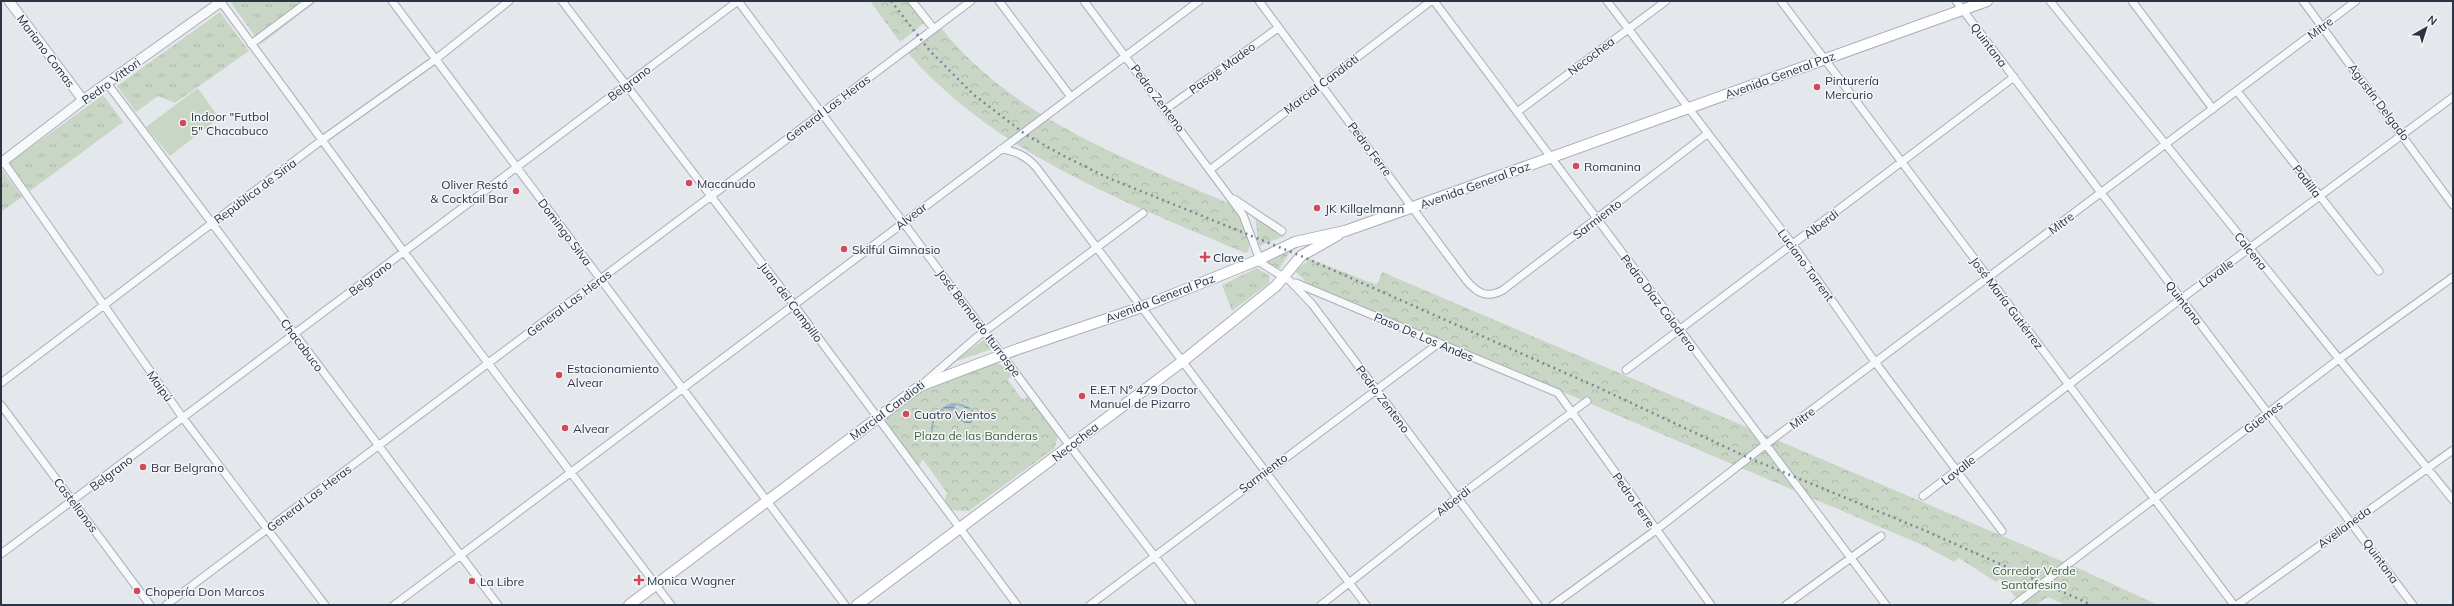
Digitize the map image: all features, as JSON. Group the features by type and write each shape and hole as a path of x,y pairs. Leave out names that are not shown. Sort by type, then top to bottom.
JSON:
{"main road":[{"name":"Avenida General Paz","path":"920,386 1142,307 1258,260 1295,242 1345,231 1987,1"},
{"name":"Necochea","path":"857,605 1183,361 1268,292 1287,279 1301,256 1345,231"},
{"name":"Marcial Candioti","path":"629,605 920,386"}],"street":[{"name":"Mariano Comas","path":"9,1 83,100"},
{"path":"251,44 308,1"},
{"name":"Domingo Silva","path":"392,1 845,605"},
{"name":"República de Siria","path":"1,383 322,140 436,59 509,1"},
{"name":"Juan del Campillo","path":"562,1 794,305 1017,605"},
{"name":"Belgrano","path":"1,554 74,501 738,1"},
{"name":"José Bernardo Iturraspe","path":"738,1 1004,355 1070,446 1192,605"},
{"path":"912,1 934,29"},
{"name":"General Las Heras","path":"166,605 971,1"},
{"path":"1000,1 1071,97"},
{"name":"Pedro Zenteno","path":"1084,1 1126,55 1230,196 1249,225 1258,260 1267,268 1287,279 1312,304 1538,605"},
{"name":"Alvear","path":"394,605 684,389 1199,1"},
{"name":"Pedro Ferre","path":"1259,1 1466,280 1483,294"},
{"name":"Marcial Candioti","path":"1211,169 1320,84 1433,1"},
{"name":"Pedro Díaz Colodrero","path":"1433,1 1886,605"},
{"name":"Luciano Torrent","path":"1606,1 1793,245 1875,362 2002,531"},
{"name":"Necochea","path":"1517,112 1666,1"},
{"name":"José María Gutiérrez","path":"1781,1 2067,385 2235,605"},
{"name":"Quintana","path":"1956,1 2268,414 2351,521 2413,605"},
{"name":"Calcena","path":"2050,1 2453,500"},
{"path":"2132,1 2213,108"},
{"name":"Agustín Delgado","path":"2303,1 2403,134 2453,205"},
{"name":"Mitre","path":"1553,605 1656,530 1765,445 2356,1"},
{"name":"Pedro Vittori","path":"2,162 83,100 222,2"},
{"path":"222,2 251,44 404,252 671,605"},
{"name":"Pasaje Madeo","path":"1166,109 1278,28"},
{"name":"Alberdi","path":"1626,370 1680,331 2014,77"},
{"name":"Chacabuco","path":"107,83 294,335 498,605"},
{"name":"Padilla","path":"2236,91 2379,271"},
{"name":"Lavalle","path":"1923,496 2181,299 2453,97"},
{"name":"Sarmiento","path":"1483,294 1492,295 1503,290 1597,220 1707,134"},
{"path":"1001,149 1013,150 1023,155 1036,166 1366,605"},
{"name":"Maipú","path":"2,162 183,418 325,605"},
{"name":"Pedro Zenteno","path":"1230,196 1282,231"},
{"name":"Marcial Candioti","path":"920,386 986,331 1096,247 1143,214"},
{"name":"Güemes","path":"2014,605 2339,359 2453,277"},
{"name":"Paso De Los Andes","path":"1287,279 1558,393"},
{"name":"Sarmiento","path":"1090,605 1375,389 1439,344"},
{"name":"Pedro Ferre","path":"1558,393 1711,605"},
{"name":"Alberdi","path":"1321,605 1350,584 1458,497 1587,401"},
{"name":"Castellanos","path":"1,405 150,605"},
{"name":"Avellaneda","path":"2235,605 2351,521 2453,450"},
{"path":"1786,605 1882,536"}],"green space":[{"path":"234,1 317,1 261,44 231,3"},
{"path":"870,1 907,1 924,23 900,42"},
{"path":"220,12 249,51 175,103 158,96 136,112 117,86"},
{"path":"941,28 970,60 1002,88 1037,112 1113,153 1230,204 1241,220 1247,233 1249,240 1248,252 1245,253 1108,194 1064,172 1021,147 981,120 942,88 907,52"},
{"name":"Indoor \"Futbol 5\" Chacabuco","path":"198,88 219,118 170,156 146,127"},
{"path":"103,95 123,122 30,191 9,163"},
{"path":"1,168 22,197 1,212"},
{"path":"1255,217 1285,236 1259,246"},
{"path":"1304,243 1289,253 1280,268 1271,267 1266,261"},
{"name":"Corredor Verde Santafesino","path":"1310,259 1377,285 1382,272 2080,569 2158,605 2065,605 2048,597 2036,605 2022,605 2000,579 1996,582 1959,558 1954,562 1927,547 1307,283 1295,271"},
{"path":"1257,268 1270,276 1269,283 1232,311 1222,285"},
{"path":"985,339 992,349 951,363"},
{"name":"Plaza de las Banderas","path":"994,362 1009,369 1013,373 1008,380 1021,398 1025,400 1028,394 1058,435 1055,448 969,511 949,510 944,503 947,493 924,461 922,460 918,468 885,423 890,411 921,388"}],"water":[{"path":"952,403 967,406 970,408 974,414 975,418 971,423 965,423 958,419 954,411 945,409 934,421 932,437 931,426 935,416 947,405","holes":["957,405 971,410 974,418 970,421 964,421 956,414 954,408"]}],"railway":[{"path":"891,1 930,51 974,95 1025,134 1060,154 1106,177 1301,256 1597,387 1749,458 1926,531 2092,605"}],"place":[{"name":"Pinturería Mercurio","path":"1817,87"},
{"name":"Indoor \"Futbol 5\" Chacabuco","path":"183,123"},
{"name":"Romanina","path":"1576,166"},
{"name":"Macanudo","path":"689,183"},
{"name":"Oliver Restó & Cocktail Bar","path":"516,191"},
{"name":"JK Killgelmann","path":"1317,208"},
{"name":"Skilful Gimnasio","path":"844,249"},
{"name":"Clave","path":"1205,257"},
{"name":"Estacionamiento Alvear","path":"559,375"},
{"name":"E.E.T N° 479 Doctor Manuel de Pizarro","path":"1082,396"},
{"name":"Cuatro Vientos","path":"906,414"},
{"name":"Alvear","path":"565,428"},
{"name":"Bar Belgrano","path":"143,467"},
{"name":"Monica Wagner","path":"639,580"},
{"name":"La Libre","path":"472,581"},
{"name":"Chopería Don Marcos","path":"137,591"}]}
